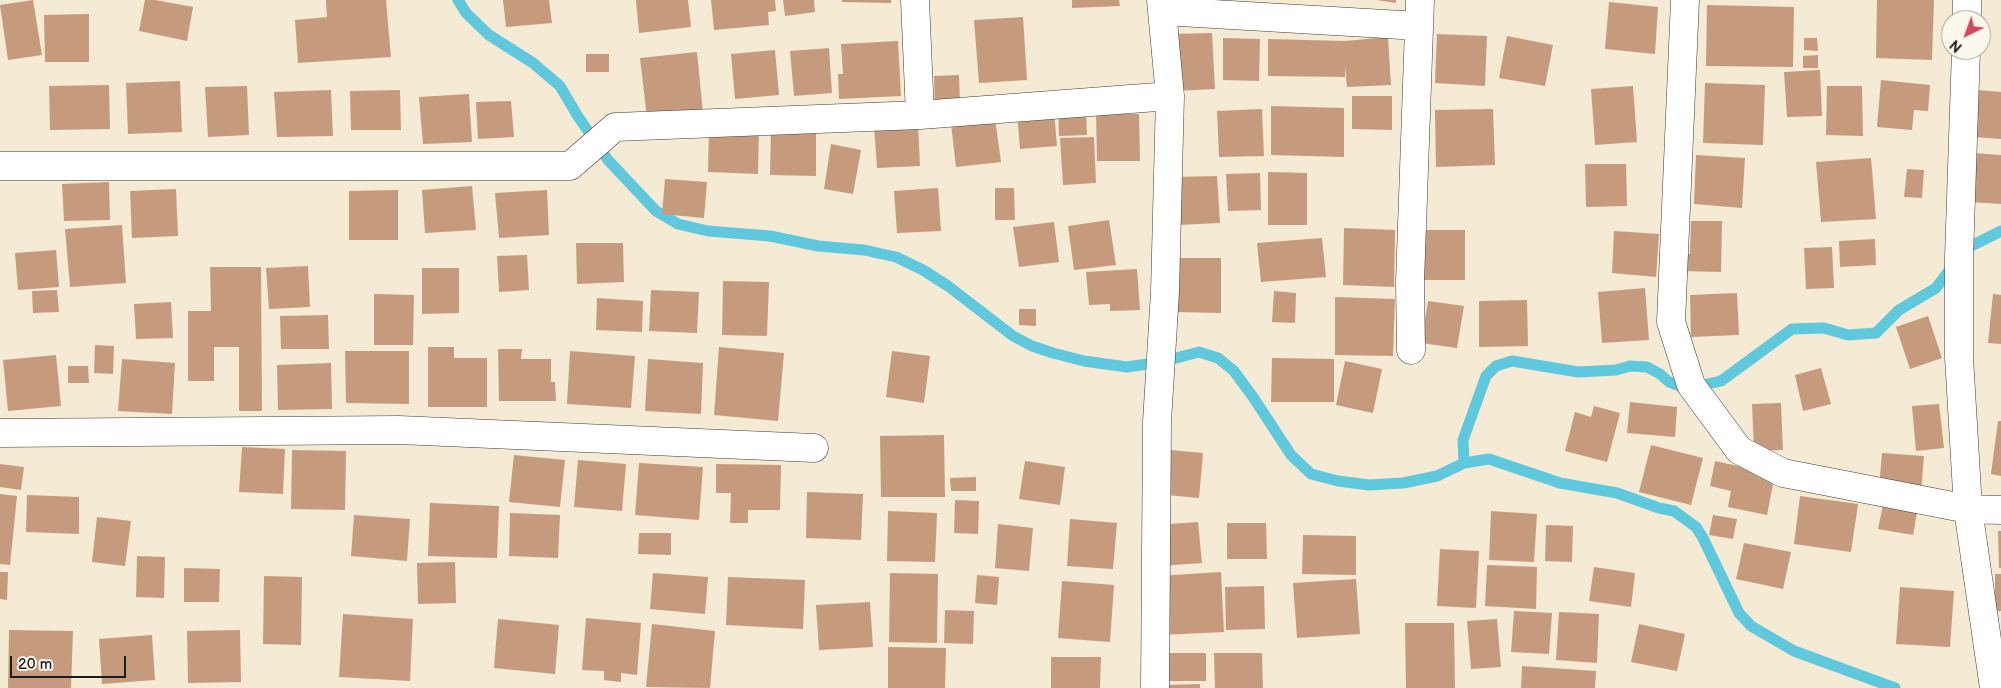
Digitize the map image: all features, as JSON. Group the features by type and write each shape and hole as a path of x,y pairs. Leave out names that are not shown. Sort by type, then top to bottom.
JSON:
{"street":[{"path":"915,0 920,115"},
{"path":"1685,0 1671,322 1691,385 1739,450 1783,473 1968,509 2001,510"},
{"path":"1155,688 1156,422 1165,292 1170,96 1161,5 1419,13 1410,282 1411,350"},
{"path":"1966,60 1959,257 1959,357 1968,509 1994,688"},
{"path":"0,166 570,166 615,127 920,115 1170,96"},
{"path":"0,433 399,430 814,448"}],"building":[{"path":"33,0 42,55 8,60 0,5"},
{"path":"145,0 193,7 187,41 139,31"},
{"path":"326,0 386,0 391,57 298,63 295,20 327,17"},
{"path":"503,0 549,0 552,23 506,27"},
{"path":"636,0 688,0 691,27 639,33"},
{"path":"711,0 775,0 776,11 768,12 769,25 714,30"},
{"path":"783,0 814,0 815,12 785,16"},
{"path":"842,0 891,0 891,3 842,2"},
{"path":"1072,0 1119,0 1120,6 1072,8"},
{"path":"1377,0 1396,0 1396,3"},
{"path":"1877,0 1934,0 1932,60 1876,58"},
{"path":"1609,2 1658,7 1655,54 1605,49"},
{"path":"1707,5 1794,7 1793,67 1706,66"},
{"path":"89,14 89,62 45,62 44,15"},
{"path":"1023,17 1027,80 979,83 974,20"},
{"path":"1212,33 1215,89 1174,91 1172,34"},
{"path":"1437,34 1487,36 1485,86 1435,83"},
{"path":"1507,36 1553,45 1545,86 1499,78"},
{"path":"1388,37 1391,85 1347,87 1345,66 1345,77 1268,76 1268,39 1345,41"},
{"path":"1223,38 1260,39 1259,81 1223,80"},
{"path":"1804,38 1817,38 1818,51 1804,50"},
{"path":"898,41 901,96 839,99 838,74 843,74 841,44"},
{"path":"829,48 832,93 794,96 790,51"},
{"path":"775,50 779,95 735,99 731,54"},
{"path":"697,52 703,113 647,118 640,58"},
{"path":"586,54 609,54 609,72 586,72"},
{"path":"1818,55 1818,68 1803,68 1803,56"},
{"path":"1820,70 1822,116 1787,117 1784,72"},
{"path":"959,75 960,105 935,106 934,76"},
{"path":"1881,80 1930,85 1928,111 1914,110 1912,130 1877,127"},
{"path":"180,81 182,132 128,134 126,83"},
{"path":"1705,83 1765,85 1763,145 1703,143"},
{"path":"109,85 110,129 50,130 49,86"},
{"path":"247,86 249,135 208,137 205,87"},
{"path":"1633,86 1637,142 1595,145 1591,89"},
{"path":"1827,86 1862,86 1863,136 1826,135"},
{"path":"331,90 333,136 277,137 274,92"},
{"path":"400,90 401,130 351,130 350,91"},
{"path":"1978,90 2001,92 2001,139 1974,137"},
{"path":"469,94 472,142 423,144 419,97"},
{"path":"1352,96 1392,96 1392,130 1352,129"},
{"path":"511,101 514,137 478,139 476,102"},
{"path":"1271,106 1344,108 1344,157 1271,155"},
{"path":"1086,107 1087,135 1059,136 1058,108"},
{"path":"1262,109 1264,156 1219,157 1217,111"},
{"path":"1493,109 1495,165 1436,167 1435,110"},
{"path":"1054,110 1057,146 1020,149 1017,113"},
{"path":"1096,114 1139,114 1140,161 1097,161"},
{"path":"995,119 1001,162 956,167 951,124"},
{"path":"918,123 920,166 877,168 874,126"},
{"path":"771,127 816,128 816,176 770,175"},
{"path":"709,128 759,129 758,174 708,172"},
{"path":"1094,137 1096,183 1063,185 1060,138"},
{"path":"831,144 861,150 853,194 824,189"},
{"path":"1973,153 2001,155 2001,204 1969,202"},
{"path":"1696,155 1745,158 1742,208 1694,204"},
{"path":"1871,158 1876,219 1821,222 1816,162"},
{"path":"1585,164 1626,164 1627,206 1586,207"},
{"path":"1907,169 1924,170 1922,198 1904,197"},
{"path":"1268,172 1307,173 1307,225 1268,225"},
{"path":"1260,173 1261,210 1228,211 1226,174"},
{"path":"1217,176 1220,223 1177,225 1174,177"},
{"path":"665,179 707,182 704,218 662,214"},
{"path":"109,182 110,220 64,221 62,184"},
{"path":"472,186 476,230 425,233 422,190"},
{"path":"938,188 941,231 897,233 894,191"},
{"path":"995,188 1014,188 1015,220 995,220"},
{"path":"176,189 178,236 132,238 130,191"},
{"path":"398,190 398,240 349,240 349,191"},
{"path":"547,190 549,235 499,238 495,193"},
{"path":"1109,220 1116,265 1074,270 1068,226"},
{"path":"1691,221 1722,221 1721,272 1681,271 1681,253 1690,254"},
{"path":"1054,222 1059,262 1019,267 1013,227"},
{"path":"122,225 126,283 70,287 65,229"},
{"path":"1344,228 1395,230 1394,287 1343,285"},
{"path":"1418,230 1465,230 1465,280 1419,280"},
{"path":"1614,231 1659,234 1656,277 1612,273"},
{"path":"1322,238 1326,277 1261,282 1257,243"},
{"path":"1875,239 1876,265 1840,267 1839,241"},
{"path":"576,243 623,243 624,282 577,284"},
{"path":"1832,247 1834,288 1806,289 1804,248"},
{"path":"56,250 59,287 18,290 15,253"},
{"path":"527,255 529,290 499,292 497,256"},
{"path":"1175,258 1221,258 1221,313 1176,312"},
{"path":"308,266 310,307 269,309 266,268"},
{"path":"210,267 261,267 262,411 239,411 239,347 214,347 214,381 188,381 188,311 211,311"},
{"path":"422,268 459,268 459,313 422,314"},
{"path":"1137,269 1140,310 1110,311 1110,304 1089,305 1086,272"},
{"path":"723,281 769,282 767,336 722,335"},
{"path":"1645,288 1649,340 1602,343 1598,292"},
{"path":"57,290 59,312 33,313 32,291"},
{"path":"651,290 699,292 697,333 649,331"},
{"path":"1274,291 1296,293 1295,323 1272,322"},
{"path":"1737,293 1739,335 1691,337 1690,295"},
{"path":"374,294 414,295 413,345 374,345"},
{"path":"1993,294 2001,295 2001,344 1988,343"},
{"path":"1335,297 1395,299 1393,356 1335,355"},
{"path":"597,298 643,301 642,332 596,330"},
{"path":"1527,300 1528,346 1479,347 1479,301"},
{"path":"1428,301 1464,306 1457,348 1421,343"},
{"path":"171,302 173,338 136,339 134,304"},
{"path":"1019,309 1036,309 1036,326 1019,325"},
{"path":"328,315 329,349 281,349 280,316"},
{"path":"1928,316 1942,358 1910,369 1896,327"},
{"path":"95,345 114,346 113,374 94,373"},
{"path":"428,347 454,347 454,358 487,358 487,407 428,407"},
{"path":"719,347 784,353 778,421 714,415"},
{"path":"498,349 522,349 521,359 551,359 551,382 555,382 556,401 499,401"},
{"path":"345,351 409,351 409,404 346,403"},
{"path":"570,351 635,356 631,408 567,404"},
{"path":"892,351 930,356 924,403 886,397"},
{"path":"56,355 61,406 8,411 3,360"},
{"path":"1272,358 1334,359 1334,402 1271,402"},
{"path":"122,359 175,363 172,414 118,411"},
{"path":"648,359 703,363 701,414 645,411"},
{"path":"1345,361 1382,369 1373,413 1336,405"},
{"path":"331,363 332,409 278,410 277,365"},
{"path":"68,366 88,366 89,383 68,383"},
{"path":"1821,368 1831,404 1803,411 1795,375"},
{"path":"1630,402 1677,407 1675,437 1627,433"},
{"path":"1781,403 1783,450 1754,451 1752,404"},
{"path":"1939,404 1944,448 1916,451 1912,406"},
{"path":"1594,406 1620,413 1607,462 1565,451 1575,412 1591,417"},
{"path":"1998,421 2001,421 2001,476 1991,474"},
{"path":"944,435 945,497 881,497 880,436"},
{"path":"1651,445 1703,458 1691,505 1639,492"},
{"path":"242,447 285,449 283,494 239,492"},
{"path":"1160,449 1203,453 1199,498 1156,494"},
{"path":"292,450 346,451 345,510 291,509"},
{"path":"1882,453 1924,456 1921,492 1879,488"},
{"path":"514,455 565,460 560,507 509,502"},
{"path":"578,460 626,464 622,511 574,507"},
{"path":"1025,461 1065,467 1060,505 1019,499"},
{"path":"1715,461 1775,474 1767,515 1728,507 1731,491 1710,486"},
{"path":"639,463 703,467 699,520 635,515"},
{"path":"0,464 24,467 21,490 0,487"},
{"path":"716,464 781,465 780,510 748,510 748,523 730,523 731,493 716,493"},
{"path":"976,477 976,491 951,491 950,478"},
{"path":"807,492 863,494 861,540 806,538"},
{"path":"0,494 17,496 10,565 0,564"},
{"path":"27,495 79,497 79,534 26,532"},
{"path":"1800,496 1858,504 1851,552 1794,544"},
{"path":"955,500 979,501 978,534 954,533"},
{"path":"1884,500 1918,507 1913,535 1878,529"},
{"path":"430,503 499,506 497,558 428,556"},
{"path":"888,511 937,513 935,562 887,561"},
{"path":"1491,511 1537,514 1534,562 1489,560"},
{"path":"510,513 560,515 558,558 509,556"},
{"path":"354,515 410,519 407,561 351,556"},
{"path":"1713,515 1737,519 1733,539 1709,535"},
{"path":"97,517 131,521 125,566 92,562"},
{"path":"1070,519 1117,523 1113,569 1067,566"},
{"path":"1198,522 1202,563 1160,566 1156,525"},
{"path":"1227,523 1266,523 1267,559 1227,559"},
{"path":"998,524 1033,528 1029,571 995,568"},
{"path":"1546,525 1573,526 1572,562 1545,561"},
{"path":"1998,531 2001,531 2001,568 1999,568"},
{"path":"639,533 671,533 671,555 638,554"},
{"path":"1303,535 1356,536 1356,575 1302,574"},
{"path":"1744,543 1791,552 1783,589 1736,579"},
{"path":"1440,549 1479,551 1476,608 1437,606"},
{"path":"137,556 165,557 164,598 136,597"},
{"path":"455,562 456,603 418,604 417,563"},
{"path":"1487,565 1537,567 1536,609 1485,606"},
{"path":"1594,567 1635,573 1631,607 1589,601"},
{"path":"184,568 220,569 219,602 184,602"},
{"path":"0,572 8,572 7,600 0,599"},
{"path":"1221,572 1224,632 1162,635 1158,576"},
{"path":"653,573 708,577 705,614 650,609"},
{"path":"890,573 938,574 937,643 889,642"},
{"path":"1995,574 2001,574 2001,611 1995,611"},
{"path":"977,575 999,577 997,605 975,603"},
{"path":"264,576 302,577 301,645 263,644"},
{"path":"728,577 805,580 803,629 726,625"},
{"path":"1356,579 1360,634 1297,638 1293,583"},
{"path":"1062,581 1114,585 1110,642 1058,638"},
{"path":"1264,586 1265,629 1226,630 1225,587"},
{"path":"1900,587 1954,591 1950,647 1896,644"},
{"path":"870,602 873,647 819,650 816,605"},
{"path":"945,610 974,611 973,644 944,643"},
{"path":"1514,611 1552,613 1549,654 1511,652"},
{"path":"1559,612 1599,614 1597,663 1556,660"},
{"path":"343,614 413,619 410,681 339,677"},
{"path":"586,618 641,623 637,675 621,673 621,682 604,680 604,671 582,670"},
{"path":"498,619 559,625 555,674 494,668"},
{"path":"1497,619 1501,667 1471,669 1467,621"},
{"path":"1405,623 1454,623 1455,688 1406,688"},
{"path":"652,624 715,631 710,688 646,687"},
{"path":"1639,624 1685,634 1677,671 1631,662"},
{"path":"9,630 73,631 71,688 8,688"},
{"path":"240,630 241,682 188,683 187,631"},
{"path":"152,635 155,680 102,684 99,639"},
{"path":"888,647 946,648 945,688 888,688"},
{"path":"1165,653 1206,653 1206,681 1164,681"},
{"path":"1214,653 1262,653 1263,688 1215,688"},
{"path":"1051,657 1101,657 1100,688 1051,688"},
{"path":"1522,666 1596,671 1595,688 1521,688"},
{"path":"1200,684 1200,688 1164,688 1164,685"}],"waterway":[{"path":"458,0 466,13 489,35 533,63 560,86 577,115 608,160 656,211 678,224 708,231 770,236 818,246 864,250 896,257 923,270 948,286 1013,336 1032,346 1084,361 1127,367 1161,362 1199,352 1218,358 1234,371 1291,455 1311,474 1338,481 1369,485 1403,483 1437,476 1464,463 1489,459 1560,483 1617,493 1659,508 1674,511 1696,527 1739,613 1751,626 1794,651 1895,688"},
{"path":"1464,463 1463,440 1486,376 1496,366 1512,361 1578,372 1616,370 1630,366 1647,367 1660,374 1669,382 1680,386 1703,385 1721,381 1792,329 1824,328 1848,335 1876,333 1899,310 1936,288 1959,257 1971,246 2001,231"}]}
